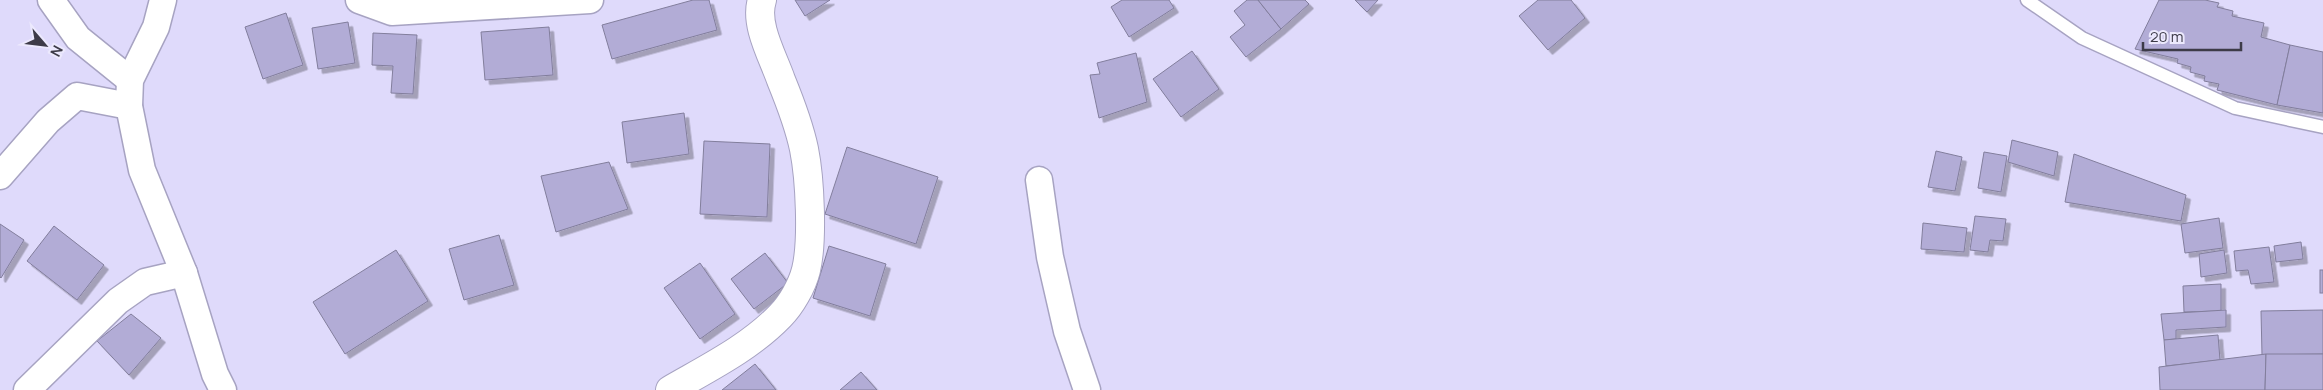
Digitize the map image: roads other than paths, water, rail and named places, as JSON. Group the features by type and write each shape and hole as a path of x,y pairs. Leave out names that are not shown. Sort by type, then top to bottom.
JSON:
{"street":[{"path":"51,0 78,38 130,80"},
{"path":"163,0 156,27 130,80 129,106 142,170 184,272 215,374 222,390"},
{"path":"359,0 392,12 590,0"},
{"path":"670,390 736,352 780,316 794,297 806,270 809,220 804,148 761,24 760,6 762,0"},
{"path":"0,176 48,121 77,96 129,106"},
{"path":"1039,180 1052,266 1067,331 1087,390"},
{"path":"27,390 118,301 145,282 184,272"}],"lane":[{"path":"2027,0 2082,38 2235,108 2323,127"}]}
